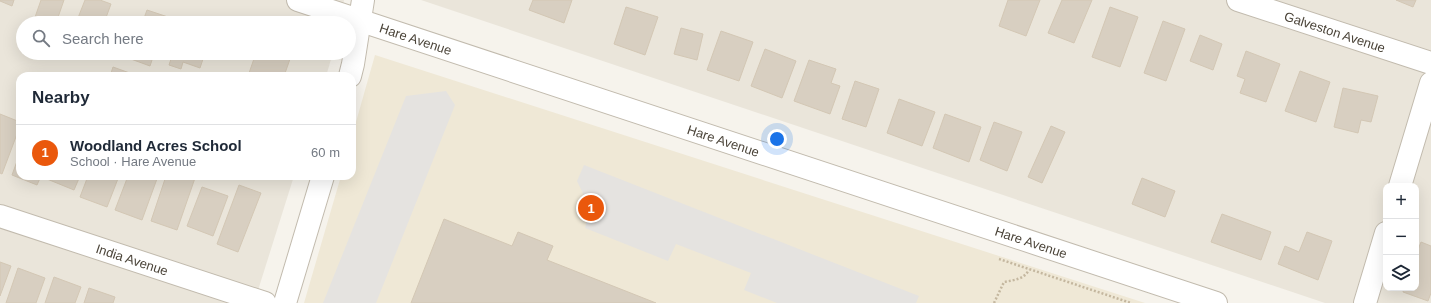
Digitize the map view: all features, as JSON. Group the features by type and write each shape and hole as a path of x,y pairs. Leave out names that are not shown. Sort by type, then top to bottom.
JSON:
{"street":[{"name":"Hare Avenue","path":"298,0 362,10 1216,303"},
{"name":"Galveston Avenue","path":"1238,0 1431,63"},
{"path":"356,46 362,10"},
{"path":"351,72 354,60"},
{"path":"1401,183 1431,83"},
{"path":"285,303 322,180"},
{"name":"India Avenue","path":"0,216 264,303"},
{"path":"1365,303 1383,243"}],"path":[{"path":"999,259 1131,303"},
{"path":"994,303 1004,282 1016,280 1026,276 1029,270"}],"shaded area":[{"path":"0,0 344,0 341,16 16,16 16,60 331,60 327,72 16,72 16,180 293,180 254,303 0,303"},
{"path":"421,0 1431,0 1431,303 1325,303"},
{"path":"375,55 1145,303 304,303 340,180 356,180 356,122"},
{"path":"446,91 455,105 376,303 323,303 406,96"},
{"path":"584,165 919,296 916,303 777,303 744,290 751,273 676,244 668,261 585,228 590,208 577,181"}],"building":[{"path":"0,0 14,0 12,6"},
{"path":"41,0 64,0 58,16 35,16"},
{"path":"85,0 100,0 111,4 107,16 79,16"},
{"path":"533,0 572,0 564,23 529,10"},
{"path":"1008,0 1040,0 1026,36 999,26"},
{"path":"1062,0 1092,0 1074,43 1048,33"},
{"path":"1396,0 1416,0 1413,7"},
{"path":"626,7 658,17 645,55 614,44"},
{"path":"1110,7 1138,17 1120,67 1092,57"},
{"path":"147,10 165,16 145,16"},
{"path":"1163,21 1185,29 1166,81 1144,73"},
{"path":"681,28 703,34 697,60 674,54"},
{"path":"721,31 753,42 739,81 707,70"},
{"path":"1200,35 1222,44 1213,70 1190,61"},
{"path":"765,49 796,61 782,98 751,86"},
{"path":"1246,51 1280,64 1266,102 1240,93 1245,79 1237,76"},
{"path":"134,60 152,60 150,66"},
{"path":"171,60 203,60 200,68 183,62 181,69 169,65"},
{"path":"254,60 290,60 285,72 249,72"},
{"path":"809,60 836,69 831,83 840,86 830,114 794,101"},
{"path":"113,67 127,72 111,72"},
{"path":"1300,71 1330,82 1316,122 1285,111"},
{"path":"855,81 879,89 866,127 842,119"},
{"path":"1343,88 1378,96 1371,122 1361,120 1358,133 1334,127"},
{"path":"899,99 935,112 922,146 887,133"},
{"path":"0,114 16,120 16,137 2,174 0,173"},
{"path":"945,114 981,127 969,162 933,148"},
{"path":"994,122 1022,132 1007,171 980,160"},
{"path":"1051,126 1065,132 1042,183 1028,177"},
{"path":"16,164 16,177 12,175"},
{"path":"1142,178 1175,191 1165,217 1132,204"},
{"path":"24,180 39,180 37,185"},
{"path":"49,180 78,180 74,190"},
{"path":"86,180 117,180 107,207 80,197"},
{"path":"126,180 157,180 142,220 115,210"},
{"path":"165,180 194,180 177,230 151,221"},
{"path":"239,185 261,193 238,252 217,244"},
{"path":"202,187 228,196 213,236 187,226"},
{"path":"1222,214 1271,232 1261,260 1211,242"},
{"path":"444,219 512,246 518,232 553,246 547,260 656,303 411,303"},
{"path":"1307,232 1332,241 1318,280 1278,264 1285,246 1299,252"},
{"path":"1421,242 1431,246 1431,293 1428,301 1403,292 1419,291 1419,247"},
{"path":"0,262 11,266 0,296"},
{"path":"18,268 45,278 36,303 6,303"},
{"path":"54,277 81,287 75,303 45,303"},
{"path":"89,288 115,297 113,303 84,303"}],"place":[{"name":"Woodland Acres School","path":"591,208"}]}
